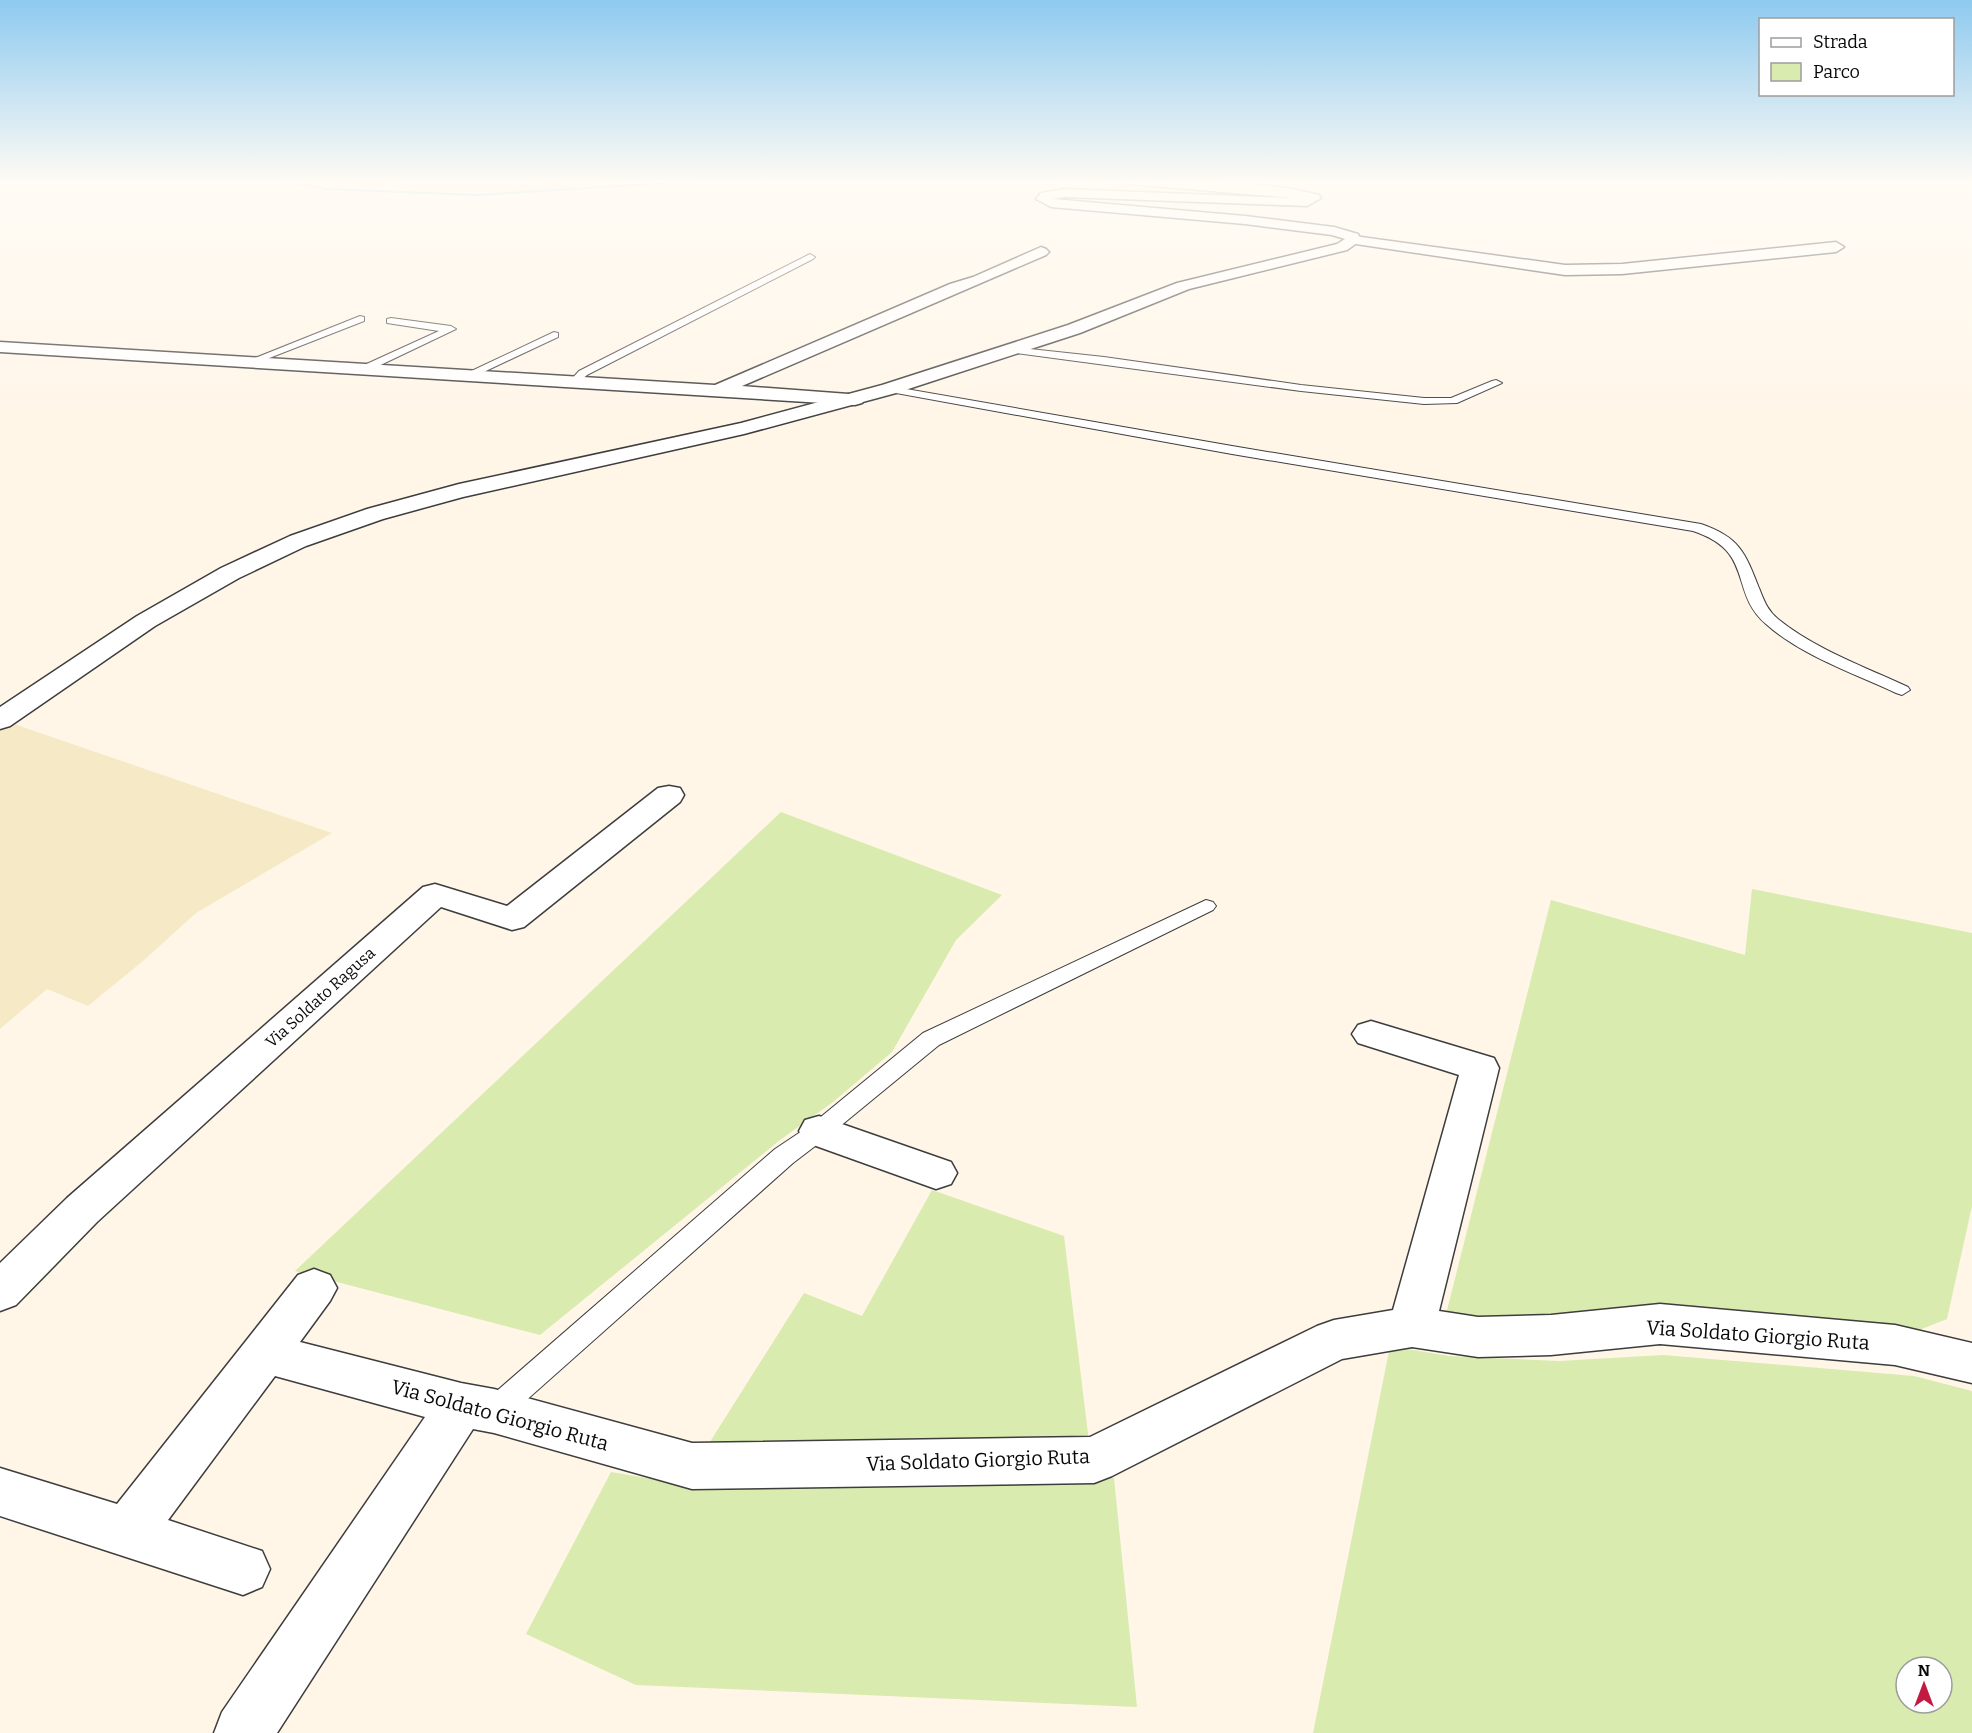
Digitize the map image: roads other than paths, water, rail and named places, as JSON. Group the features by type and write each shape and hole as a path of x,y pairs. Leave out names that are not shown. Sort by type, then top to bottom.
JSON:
{"street":[{"path":"717,390 956,286 979,280 1021,261"},
{"path":"0,720 146,621 230,573 298,541 375,514 459,491 744,428 855,399 1074,329 1183,286 1285,261"},
{"path":"1501,261 1565,270 1622,269 1701,261"},
{"path":"0,348 855,399"},
{"name":"Via Soldato Ragusa","path":"0,1292 82,1210 435,894 512,919 669,795"},
{"path":"1371,1034 1480,1068 1412,1327"},
{"path":"819,1131 936,1173"},
{"path":"127,1533 314,1288"},
{"name":"Via Soldato Giorgio Ruta","path":"265,1353 692,1466 1094,1460 1334,1340 1412,1327 1478,1337 1551,1335 1660,1324 1895,1345 1972,1363"},
{"path":"243,1733 478,1408"},
{"path":"0,1492 243,1569"}],"lane":[{"path":"575,382 583,373 802,261"},
{"path":"250,362 360,319"},
{"path":"364,369 451,329 392,321"},
{"path":"469,375 554,335"},
{"path":"1012,350 1104,360 1301,388 1424,401 1453,401 1496,383"},
{"path":"889,389 1232,450 1695,527 1728,540 1736,550 1760,610 1770,622 1902,690"},
{"path":"478,1408 784,1156 819,1131 931,1039 1206,906"}]}
